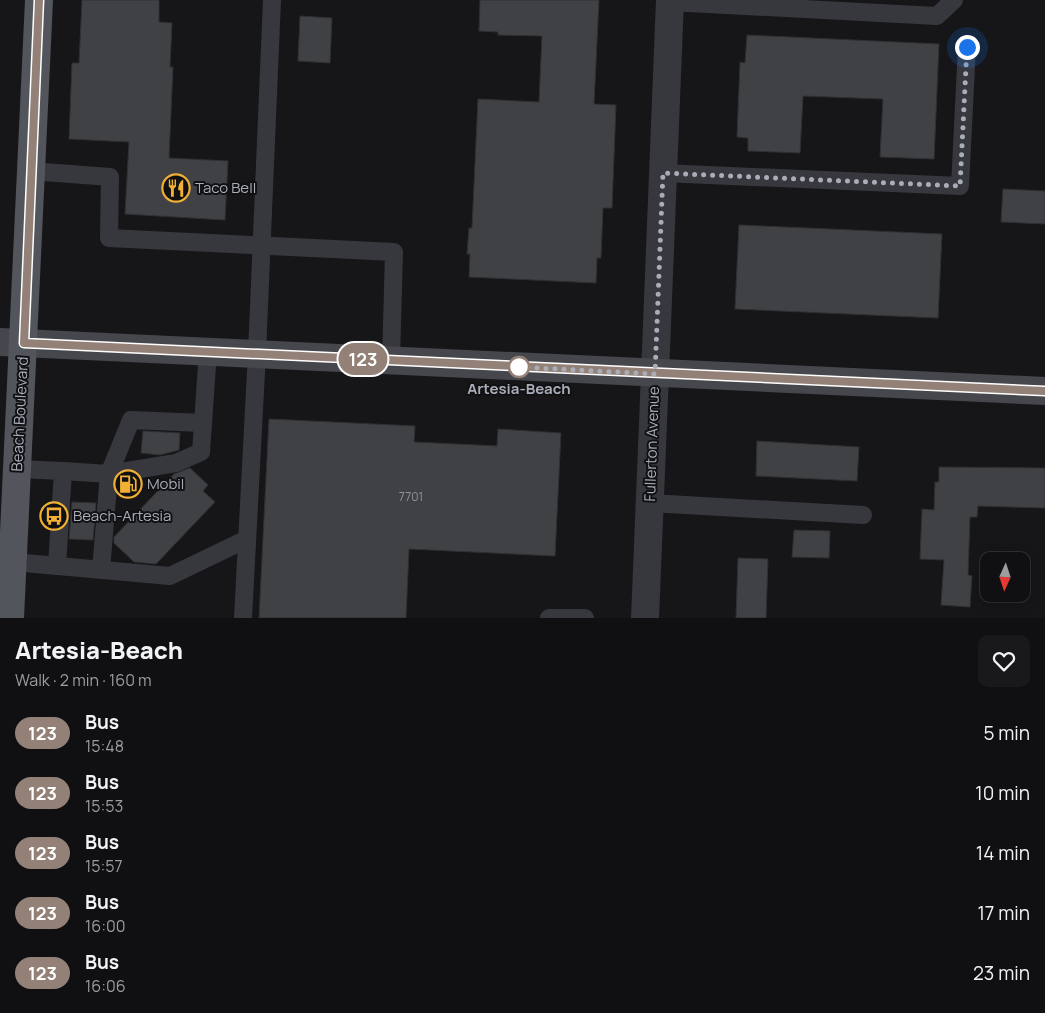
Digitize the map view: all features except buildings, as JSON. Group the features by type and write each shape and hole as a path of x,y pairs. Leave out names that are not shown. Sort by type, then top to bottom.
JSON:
{"main road":[{"name":"Beach Boulevard","path":"10,618 17,470 12,343 31,171 39,0"},
{"path":"12,343 1045,391"}],"street":[{"name":"Fullerton Avenue","path":"645,618 670,1"}],"lane":[{"path":"243,618 257,353 272,0"},
{"path":"670,1 937,16 954,0"},
{"path":"663,173 960,186 967,47"},
{"path":"31,171 110,176 110,238 394,252 392,360"},
{"path":"17,470 109,474 176,463 201,452 208,351"},
{"path":"101,570 109,474 131,420 203,423"},
{"path":"57,566 63,471"},
{"path":"650,503 863,515"},
{"path":"13,562 170,576 247,539"},
{"path":"549,618 584,618"}],"bus line":[{"name":"123","path":"39,0 24,343 1045,391"}],"place":[{"name":"Taco Bell","path":"176,188"},
{"name":"Artesia-Beach","path":"519,367"},
{"name":"Mobil","path":"128,484"},
{"name":"Beach-Artesia","path":"54,516"}],"route":[{"path":"519,367 655,374 663,173 960,186 967,47"}]}
